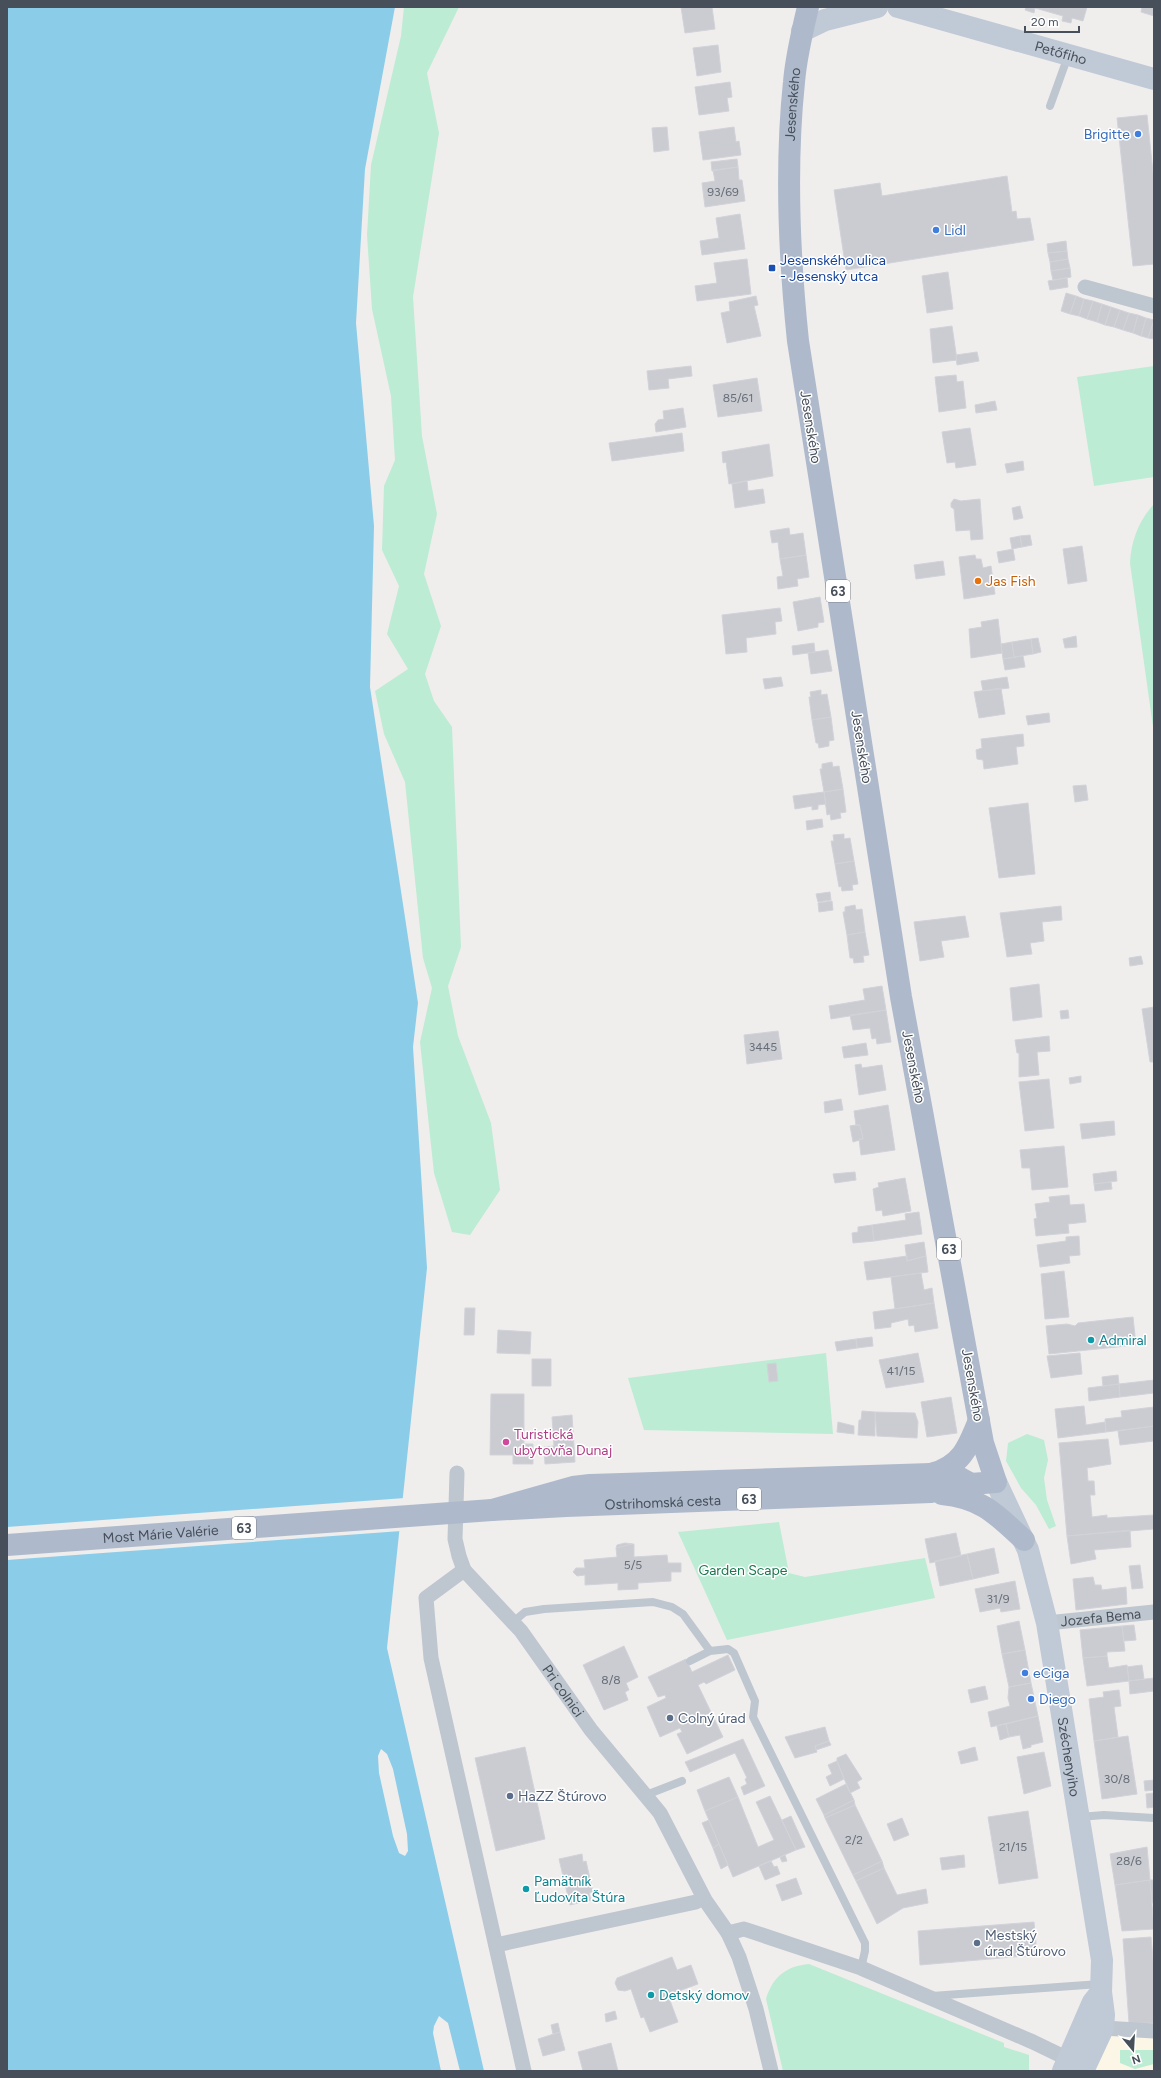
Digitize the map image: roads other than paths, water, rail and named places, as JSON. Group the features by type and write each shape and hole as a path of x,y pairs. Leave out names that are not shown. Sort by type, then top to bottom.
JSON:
{"main road":[{"name":"Jesenského","path":"808,7 802,31 794,81 788,226 791,278 798,341 901,997 983,1443 996,1482"},
{"path":"979,1420 970,1444 962,1455 931,1483 953,1495 980,1503 1024,1540"},
{"name":"63","path":"931,1483 971,1484 996,1482"},
{"name":"Ostrihomská cesta","path":"486,1511 931,1483"},
{"name":"Most Márie Valérie","path":"7,1545 486,1511"}],"street":[{"path":"802,31 825,20 877,7"},
{"name":"Petőfiho","path":"898,7 1154,79"},
{"path":"1085,287 1154,306"},
{"name":"Pri colnici","path":"457,1473 455,1539 458,1556 464,1570 513,1622 590,1730 660,1813 701,1901 728,1933 747,1977 771,2071"},
{"name":"Széchenyiho","path":"996,1482 1024,1540 1034,1571 1047,1623 1102,1960 1101,1988 1104,2015 1103,2028"},
{"path":"464,1570 426,1598 431,1658 524,2071"},
{"name":"Jozefa Bema","path":"1047,1623 1154,1612"},
{"path":"496,1945 701,1901"},
{"path":"728,1933 744,1929 861,1968 1033,2042 1063,2064 1101,1988"},
{"path":"1083,2071 1103,2028 1154,2031"}],"lane":[{"path":"1050,106 1068,55"},
{"path":"513,1622 525,1612 544,1609 653,1602 672,1607 683,1614 710,1651"},
{"path":"690,1661 710,1651 728,1649 734,1653 755,1701 753,1717 865,1943 866,1951 861,1968"},
{"path":"646,1795 682,1782"},
{"path":"1078,1817 1104,1816 1154,1818"},
{"path":"927,1996 1101,1988"}],"water":[{"path":"7,7 395,7 365,169 356,323 374,526 370,687 418,1003 413,1047 427,1268 387,1648 484,2071 7,2071"}],"place":[{"name":"Brigitte","path":"1138,134"},
{"name":"Lidl","path":"936,230"},
{"name":"Jesenského ulica - Jesenský utca","path":"772,268"},
{"name":"Jas Fish","path":"978,581"},
{"name":"Admiral","path":"1091,1340"},
{"name":"Turistická ubytovňa Dunaj","path":"506,1442"},
{"name":"eCiga","path":"1025,1673"},
{"name":"Diego","path":"1031,1699"},
{"name":"Colný úrad","path":"670,1718"},
{"name":"HaZZ Štúrovo","path":"510,1796"},
{"name":"Pamätník Ľudovíta Štúra","path":"526,1889"},
{"name":"Mestský úrad Štúrovo","path":"977,1943"},
{"name":"Detský domov","path":"651,1995"}],"park label":[{"name":"Garden Scape","path":"743,1570"}]}
